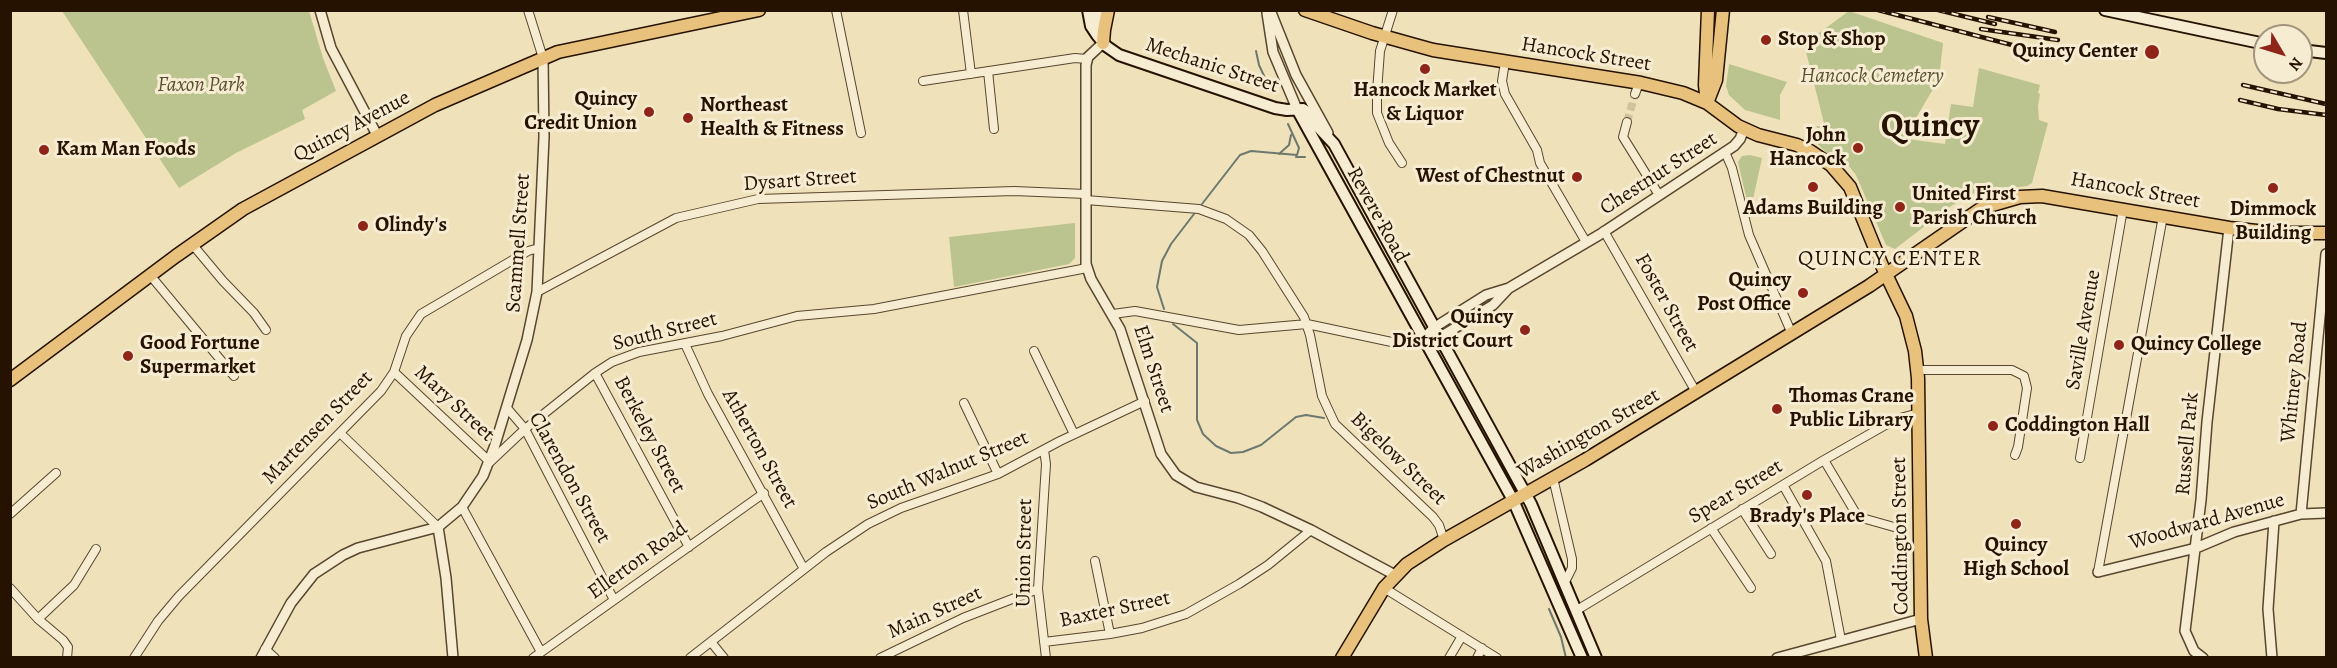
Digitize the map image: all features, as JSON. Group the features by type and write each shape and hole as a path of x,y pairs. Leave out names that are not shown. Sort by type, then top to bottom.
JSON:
{"main road":[{"path":"1088,10 1091,26 1103,43"},
{"path":"1098,10 1103,43"},
{"path":"1103,43 1108,10"},
{"name":"Hancock Street","path":"1305,10 1384,37 1433,50 1637,88 1683,93 1707,103 1744,129 1810,151 1824,159 1850,186 1886,275 1982,208 1998,202 2042,196 2229,228 2275,233 2326,232"},
{"path":"1707,103 1705,85 1708,10"},
{"path":"1707,103 1716,80 1723,10"},
{"path":"2105,10 2253,41"},
{"name":"Quincy Avenue","path":"10,380 192,244 269,194 443,101 566,50 757,11"},
{"name":"Mechanic Street","path":"1103,43 1114,52 1133,60 1275,108 1308,111 1319,128 1334,144"},
{"name":"Revere Road","path":"1297,109 1513,500 1582,657"},
{"name":"Revere Road","path":"1334,144 1525,494 1596,657"},
{"name":"Washington Street","path":"1342,657 1384,588 1414,559 1696,392 1886,275"},
{"name":"Coddington Street","path":"1886,275 1912,333 1918,370 1921,619 1926,657"}],"street":[{"path":"320,10 335,57 377,135"},
{"path":"528,10 543,58"},
{"path":"836,10 861,133"},
{"path":"963,10 971,74"},
{"path":"1268,10 1273,52 1297,109"},
{"name":"Revere Road","path":"1268,10 1296,75 1334,144"},
{"path":"1393,10 1379,60 1377,113 1389,143 1402,163"},
{"path":"923,81 1075,58 1087,60 1103,43"},
{"name":"Scammell Street","path":"490,462 531,325 537,292 544,137 543,58"},
{"name":"Elm Street","path":"1087,60 1087,268 1091,279 1113,314 1133,363 1161,454 1176,475 1196,487 1250,502 1311,530 1395,575"},
{"path":"1505,62 1503,90 1537,150 1540,163 1586,242"},
{"path":"988,71 994,129"},
{"path":"1627,122 1623,137 1659,195"},
{"name":"Chestnut Street","path":"1423,339 1438,332 1486,295 1509,288 1586,242 1725,152 1737,143 1744,129"},
{"path":"1725,152 1732,168 1749,235 1792,334"},
{"name":"Dysart Street","path":"537,292 676,218 758,199 1014,191 1086,197"},
{"name":"Bigelow Street","path":"1086,197 1199,209 1232,222 1258,245 1307,324 1322,396 1333,421 1357,448 1433,517 1439,525 1444,540"},
{"name":"Saville Avenue","path":"2080,458 2123,209"},
{"path":"2098,572 2163,216"},
{"name":"Russell Park","path":"2203,657 2194,651 2185,631 2196,548 2206,422 2229,228"},
{"name":"Foster Street","path":"1604,231 1696,392"},
{"path":"192,244 254,313 266,330"},
{"name":"Martensen Street","path":"134,657 152,629 179,596 381,391 394,372 406,336 421,314 528,250 539,248"},
{"name":"Whitney Road","path":"2301,514 2326,254"},
{"name":"South Street","path":"263,653 291,603 314,574 358,548 438,527 462,507 481,480 490,462 525,429 612,362 639,352 722,336 797,316 874,309 1087,268"},
{"path":"150,275 234,376"},
{"path":"1113,314 1135,310 1239,330 1307,324 1401,344 1423,339"},
{"name":"Atherton Street","path":"685,344 708,394 804,569"},
{"path":"1034,351 1074,434"},
{"path":"1918,370 2012,370 2024,376 2026,388 2015,455"},
{"name":"Mary Street","path":"394,372 490,462"},
{"name":"Berkeley Street","path":"595,373 689,547"},
{"name":"South Walnut Street","path":"690,657 846,538 884,515 998,474 1074,434 1145,401"},
{"path":"964,403 998,474"},
{"name":"Clarendon Street","path":"507,408 525,429 614,600"},
{"name":"Spear Street","path":"1577,610 1824,460 1896,419 1919,413"},
{"path":"340,433 438,527 446,578 453,657"},
{"name":"Union Street","path":"1044,450 1046,464 1038,589 1046,657"},
{"path":"1824,460 1855,512 1871,522 1894,527"},
{"path":"10,514 56,473"},
{"path":"1553,478 1572,559 1572,568 1565,582"},
{"path":"1783,485 1826,561 1841,640"},
{"name":"Ellerton Road","path":"533,657 764,493"},
{"path":"462,507 541,652"},
{"path":"1742,509 1771,554"},
{"name":"Woodward Avenue","path":"2098,572 2196,548 2234,532 2301,514 2326,513"},
{"path":"2272,657 2268,609 2274,521"},
{"path":"1711,528 1751,588"},
{"name":"Baxter Street","path":"1044,642 1142,628 1186,614 1268,565 1311,530"},
{"path":"38,619 74,585 96,549"},
{"path":"1095,561 1110,634"},
{"path":"10,588 38,619 63,640 68,647 68,656"},
{"path":"1384,588 1497,657"},
{"name":"Main Street","path":"880,657 963,618 1038,589"},
{"path":"1777,657 1921,619"},
{"path":"1449,657 1462,636"},
{"path":"711,642 724,657"},
{"path":"1477,657 1482,648"},
{"path":"263,653 275,657"}],"green space":[{"name":"Faxon Park","path":"62,11 309,11 336,91 302,110 305,119 236,153 179,188"},
{"name":"Hancock Cemetery","path":"1849,11 1943,43 1939,79 1907,133 1907,139 1945,144 1951,104 1973,107 1979,68 2040,85 2039,120 2048,123 2032,183 2027,186 2003,189 1988,190 1988,187 1982,189 1951,206 1895,249 1886,245 1856,175 1848,165 1847,168 1841,162 1837,162 1814,141 1817,126 1825,127 1804,44"},
{"path":"1729,64 1787,82 1780,95 1780,120 1745,110 1729,95 1726,86"},
{"path":"1742,156 1762,158 1752,204 1748,205 1738,162"},
{"path":"1075,223 1075,258 1069,264 954,287 949,237"}],"waterway":[{"path":"1256,51 1259,65 1272,93"},
{"path":"1202,204 1240,155 1251,151 1297,155 1299,148 1288,124"},
{"path":"1279,154 1289,145 1291,135"},
{"path":"1296,157 1305,157"},
{"path":"1164,309 1157,287 1162,261 1171,244 1194,214"},
{"path":"1173,324 1197,343 1197,420 1203,434 1216,446 1231,453 1243,452 1261,445 1296,417 1306,415 1324,418"},
{"path":"1549,609 1561,637 1566,658"}],"tunnel":[{"path":"1627,122 1635,94"}],"railway":[{"path":"1878,10 2058,57"},
{"path":"1938,10 1995,24"},
{"path":"1988,17 2055,32"},
{"path":"1981,29 2058,40"},
{"path":"2243,85 2326,104"},
{"path":"2240,100 2278,109 2326,115"}],"place":[{"name":"Stop & Shop","path":"1766,40"},
{"name":"Quincy Center","path":"2152,52"},
{"name":"Hancock Market & Liquor","path":"1425,69"},
{"name":"Quincy Credit Union","path":"649,112"},
{"name":"Northeast Health & Fitness","path":"688,118"},
{"name":"John Hancock","path":"1858,148"},
{"name":"Kam Man Foods","path":"44,150"},
{"name":"West of Chestnut","path":"1577,177"},
{"name":"Adams Building","path":"1813,187"},
{"name":"Dimmock Building","path":"2273,188"},
{"name":"United First Parish Church","path":"1900,207"},
{"name":"Olindy's","path":"363,226"},
{"name":"Quincy Post Office","path":"1803,293"},
{"name":"Quincy District Court","path":"1525,330"},
{"name":"Quincy College","path":"2119,345"},
{"name":"Good Fortune Supermarket","path":"128,356"},
{"name":"Thomas Crane Public Library","path":"1777,409"},
{"name":"Coddington Hall","path":"1993,426"},
{"name":"Brady's Place","path":"1807,495"},
{"name":"Quincy High School","path":"2016,524"}],"district":[{"name":"Quincy","path":"1930,128"},
{"name":"QUINCY CENTER","path":"1890,260"}]}
